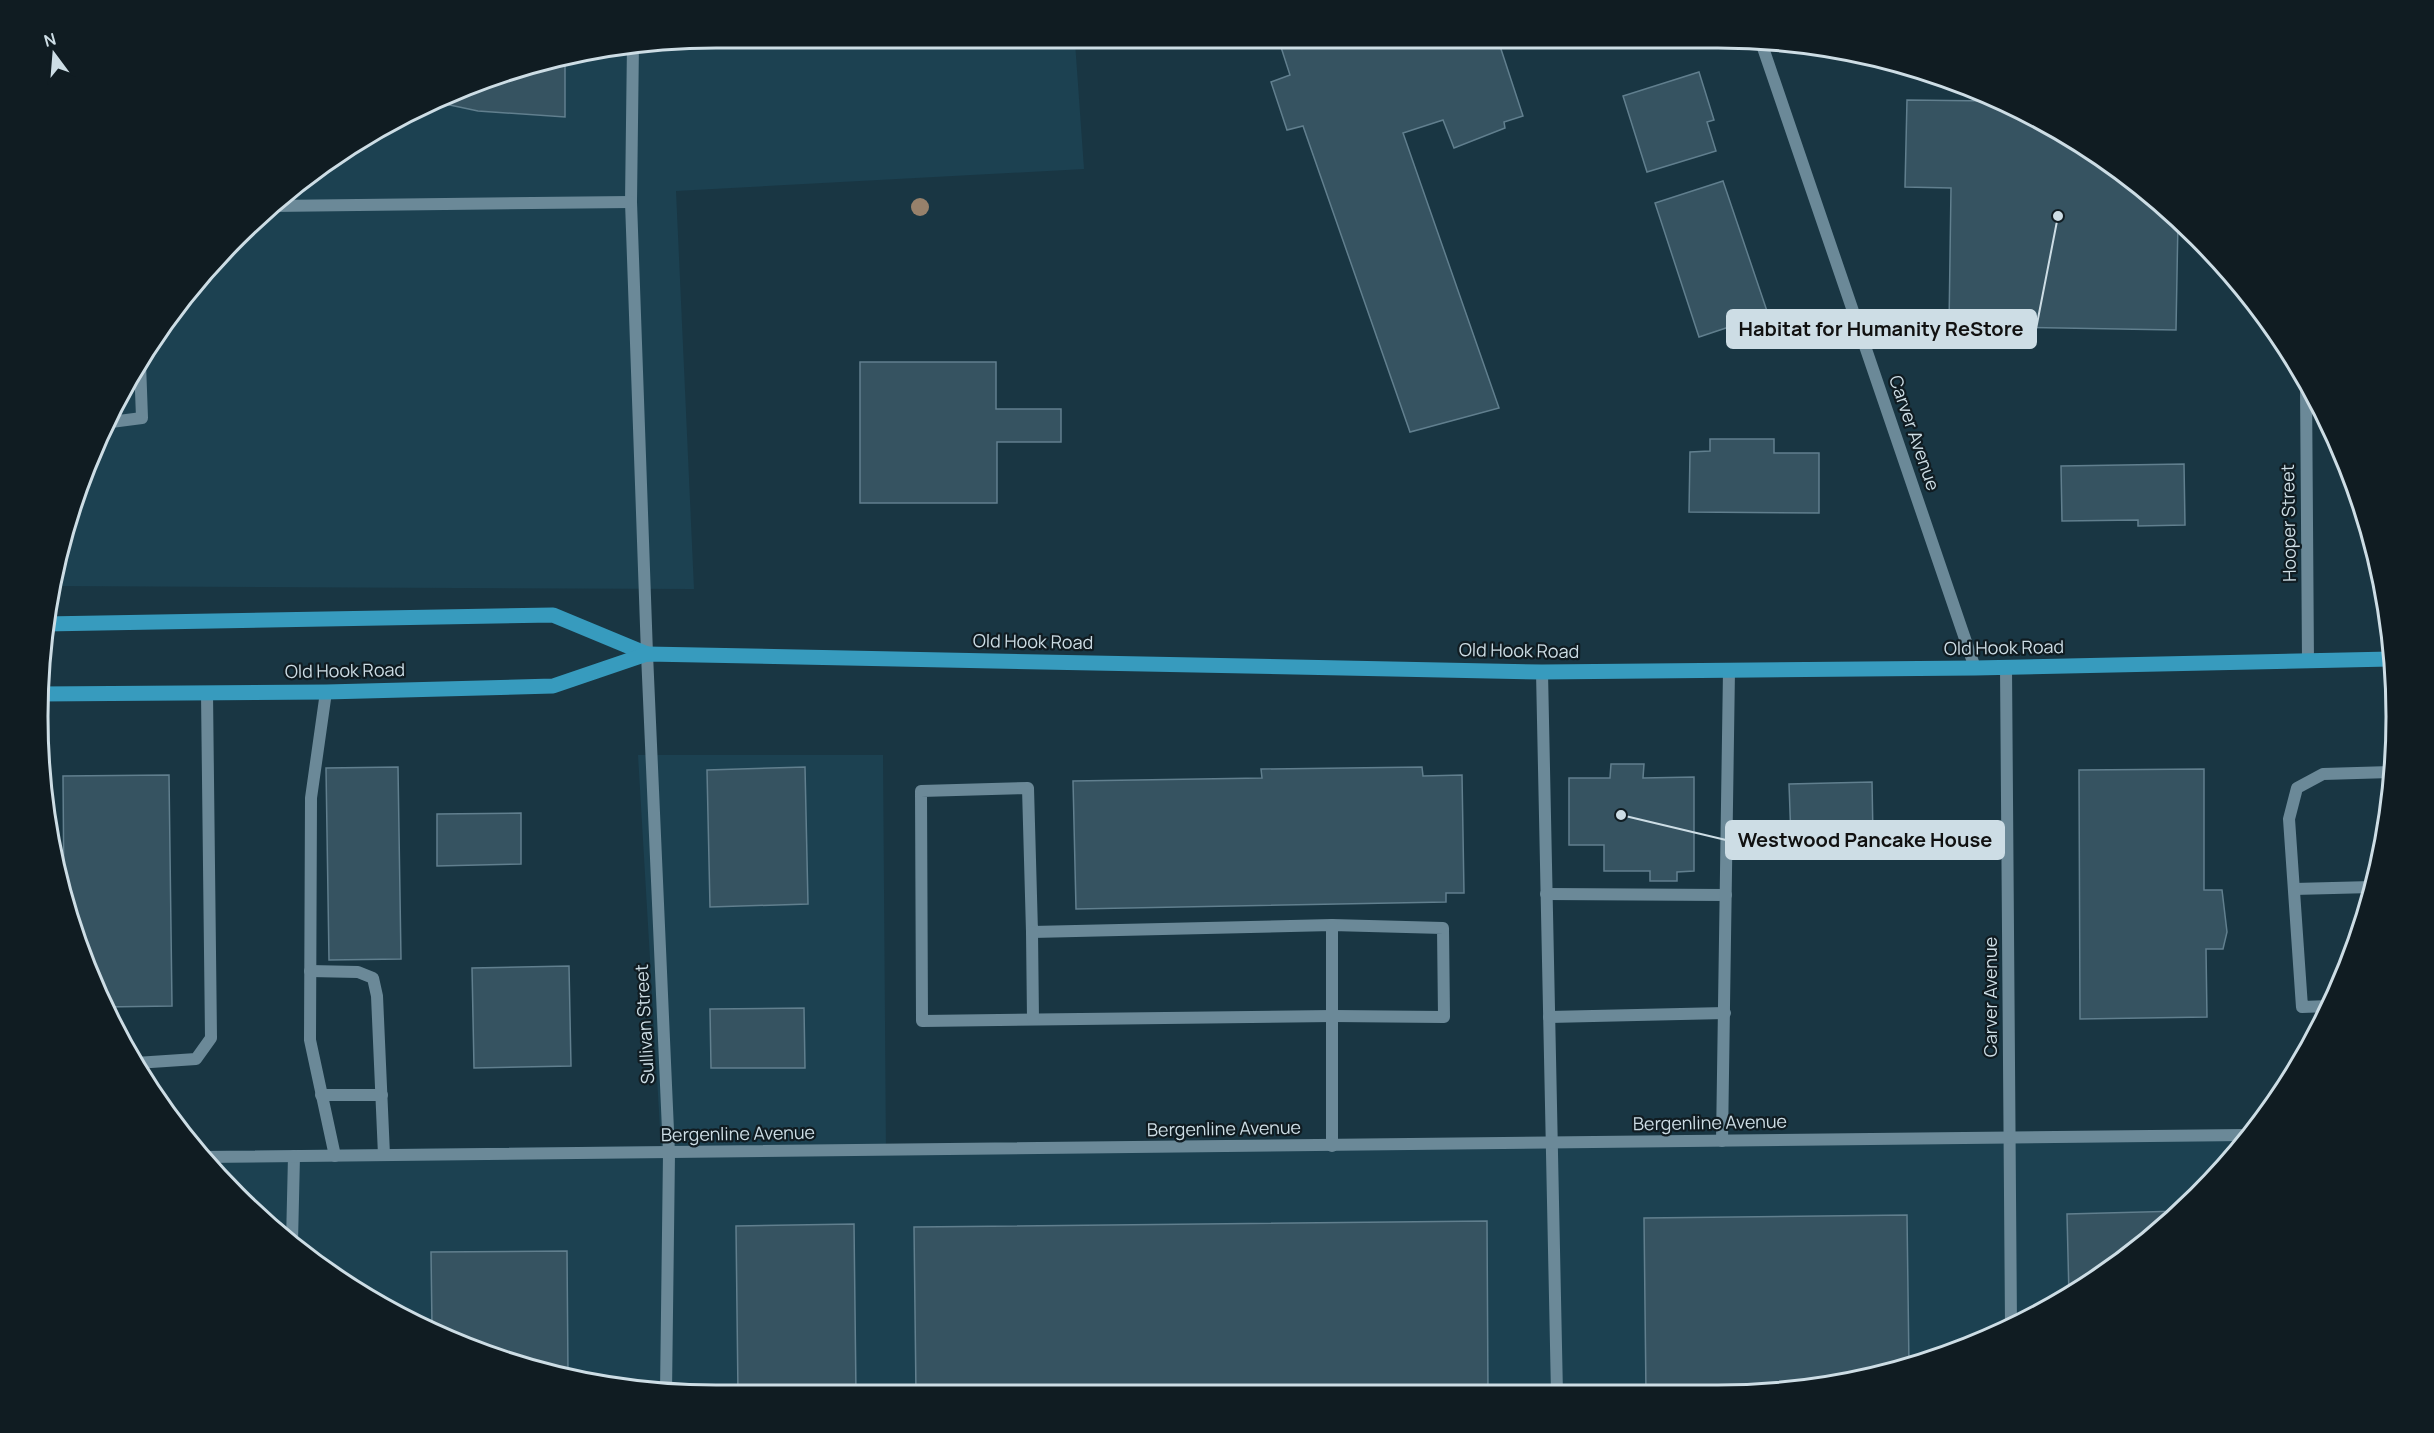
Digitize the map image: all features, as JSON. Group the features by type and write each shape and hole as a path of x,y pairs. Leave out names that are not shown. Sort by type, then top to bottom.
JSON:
{"main road":[{"name":"Old Hook Road","path":"55,624 553,615 647,654"},
{"name":"Old Hook Road","path":"49,694 326,692 553,686 647,654 1542,672 2006,668 2383,659"}],"street":[{"name":"Carver Avenue","path":"1764,49 1975,668"},
{"name":"Sullivan Street","path":"633,54 631,202 647,654 669,1153 666,1383"},
{"path":"286,206 631,202"},
{"path":"117,421 142,418 141,378"},
{"name":"Hooper Street","path":"2306,401 2308,662"},
{"name":"Carver Avenue","path":"2006,668 2011,1317"},
{"path":"1722,1141 1729,670"},
{"path":"1542,672 1557,1385"},
{"path":"326,692 310,798 310,1040 335,1156"},
{"path":"145,1062 196,1059 211,1038 207,693"},
{"path":"2320,1006 2302,1006 2289,819 2296,788 2323,774 2384,772"},
{"path":"1032,932 1332,925 1443,928 1444,1017 1333,1016 922,1021 921,791 1028,788 1033,1019"},
{"path":"2294,889 2364,887"},
{"path":"1546,894 1726,895"},
{"path":"1332,925 1332,1146"},
{"path":"310,971 358,972 373,978 377,996 384,1155"},
{"path":"1549,1017 1725,1013"},
{"path":"321,1095 382,1095"},
{"name":"Bergenline Avenue","path":"214,1157 2238,1135"},
{"path":"292,1232 294,1156"}],"shaded area":[{"path":"1075,48 1084,169 676,191 694,589 61,586 83,502 117,421 161,345 186,310 244,244 310,186 382,138 421,117 502,83 543,71 586,61 673,49"},
{"path":"638,755 883,755 886,1155 2240,1132 2190,1189 2124,1247 2052,1295 2013,1316 1932,1350 1891,1362 1805,1379 1761,1384 1718,1385 716,1385 673,1384 629,1379 586,1372 502,1350 421,1316 382,1295 310,1247 276,1219 209,1151 661,1146"}],"building":[{"path":"1281,48 1501,48 1523,116 1504,122 1505,128 1454,148 1443,120 1403,133 1499,408 1410,432 1303,126 1287,130 1271,82 1290,75"},
{"path":"565,66 565,117 478,111 448,105 502,83"},
{"path":"1699,72 1714,120 1707,122 1716,151 1647,172 1623,96"},
{"path":"1907,100 1977,101 2013,117 2089,161 2124,186 2178,233 2176,330 1949,326 1951,188 1905,187"},
{"path":"1723,181 1768,314 1699,337 1655,203"},
{"path":"860,362 996,362 996,409 1061,409 1061,442 997,442 997,503 860,503"},
{"path":"1710,439 1774,439 1774,453 1819,453 1819,513 1689,512 1690,452 1710,451"},
{"path":"2184,464 2185,525 2138,526 2138,520 2062,521 2061,466"},
{"path":"1611,764 1644,764 1643,778 1694,777 1694,871 1677,872 1677,881 1650,881 1650,871 1604,871 1604,845 1569,845 1569,778 1610,778"},
{"path":"398,767 401,959 329,960 326,768"},
{"path":"805,767 808,904 710,907 707,770"},
{"path":"1422,767 1423,776 1462,775 1464,893 1446,893 1446,902 1076,909 1073,781 1262,778 1261,769"},
{"path":"2204,769 2204,890 2222,890 2227,932 2223,949 2206,949 2207,1017 2080,1019 2079,770"},
{"path":"169,775 172,1006 115,1007 83,931 64,858 63,776"},
{"path":"1872,782 1873,837 1791,839 1789,784"},
{"path":"521,813 521,864 437,866 437,814"},
{"path":"569,966 571,1066 474,1068 472,968"},
{"path":"804,1008 805,1068 711,1068 710,1009"},
{"path":"2166,1211 2124,1247 2069,1285 2067,1214"},
{"path":"1907,1215 1909,1357 1848,1372 1761,1384 1646,1385 1644,1218"},
{"path":"1487,1221 1488,1385 916,1385 914,1227"},
{"path":"854,1224 856,1385 738,1385 736,1226"},
{"path":"567,1251 568,1368 502,1350 432,1321 431,1252"}],"place":[{"name":"Habitat for Humanity ReStore","path":"2058,216"},
{"name":"Westwood Pancake House","path":"1621,815"}]}
